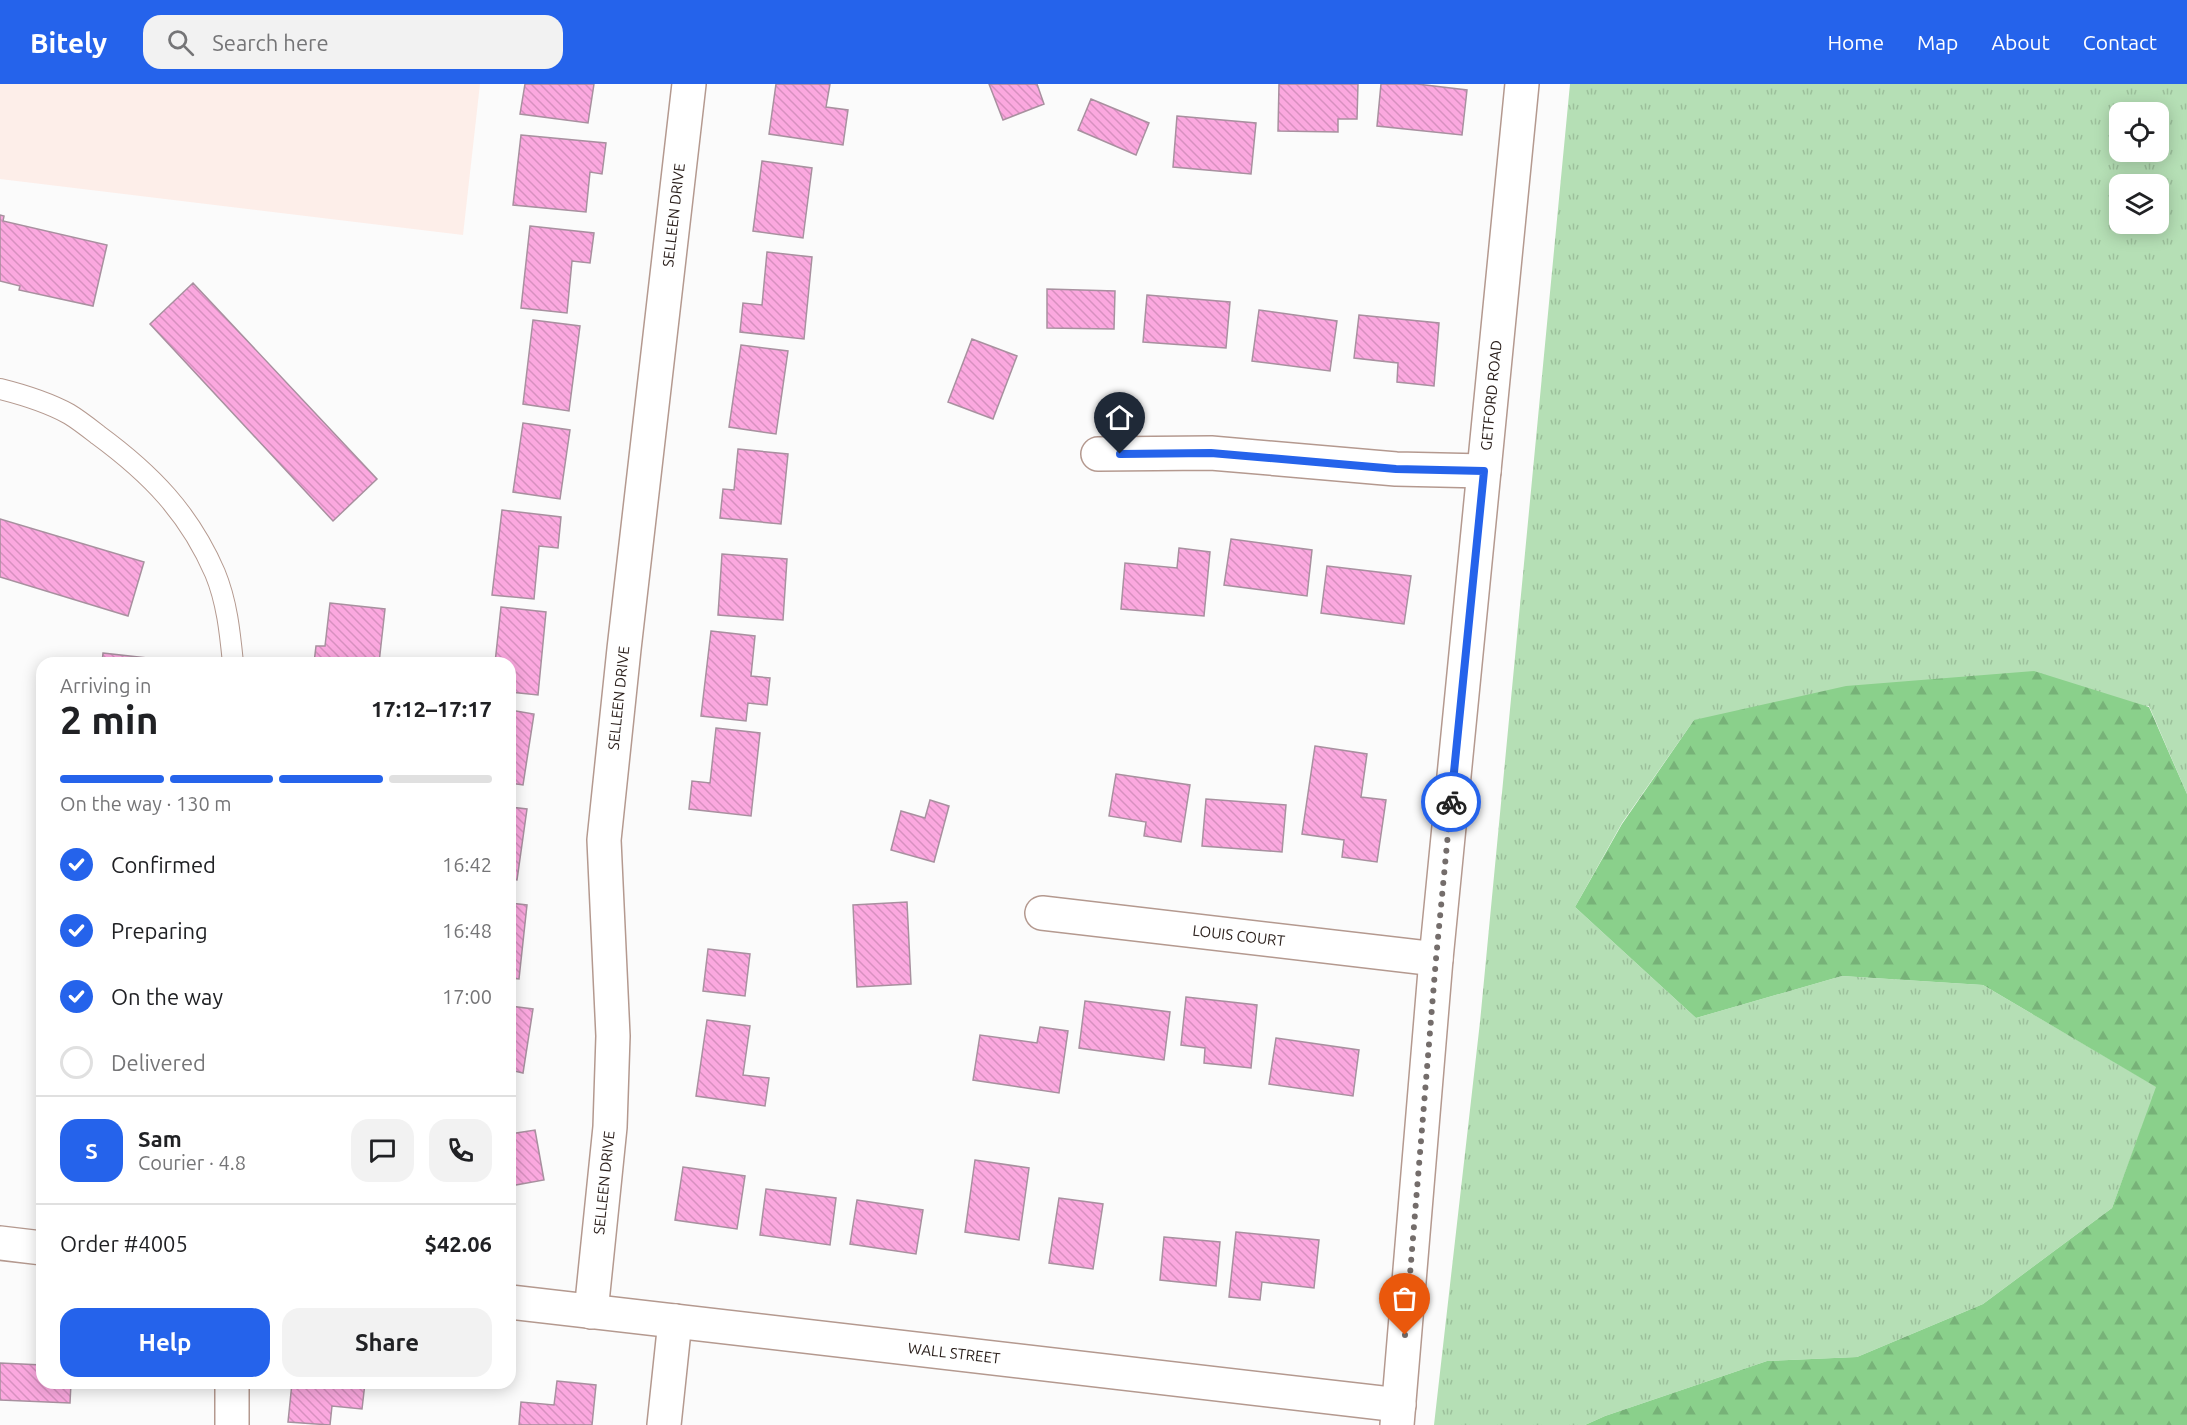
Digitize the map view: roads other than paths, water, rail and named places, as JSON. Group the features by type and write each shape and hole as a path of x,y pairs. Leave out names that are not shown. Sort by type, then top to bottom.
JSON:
{"street":[{"name":"SELLEEN DRIVE","path":"591,1312 610,1127 613,1036 604,840 689,84"},
{"name":"GETFORD ROAD","path":"1398,1415 1436,959 1522,84"},
{"path":"1098,454 1211,453 1396,469 1484,471"},
{"name":"LOUIS COURT","path":"1042,913 1436,959"},
{"path":"0,1243 36,1247"},
{"name":"WALL STREET","path":"516,1303 675,1321 1398,1415"},
{"path":"664,1425 675,1321"},
{"path":"232,1389 232,1425"}],"lane":[{"path":"0,389 34,398 70,415 118,450 165,492 191,527 216,575 228,617 232,657"}]}
